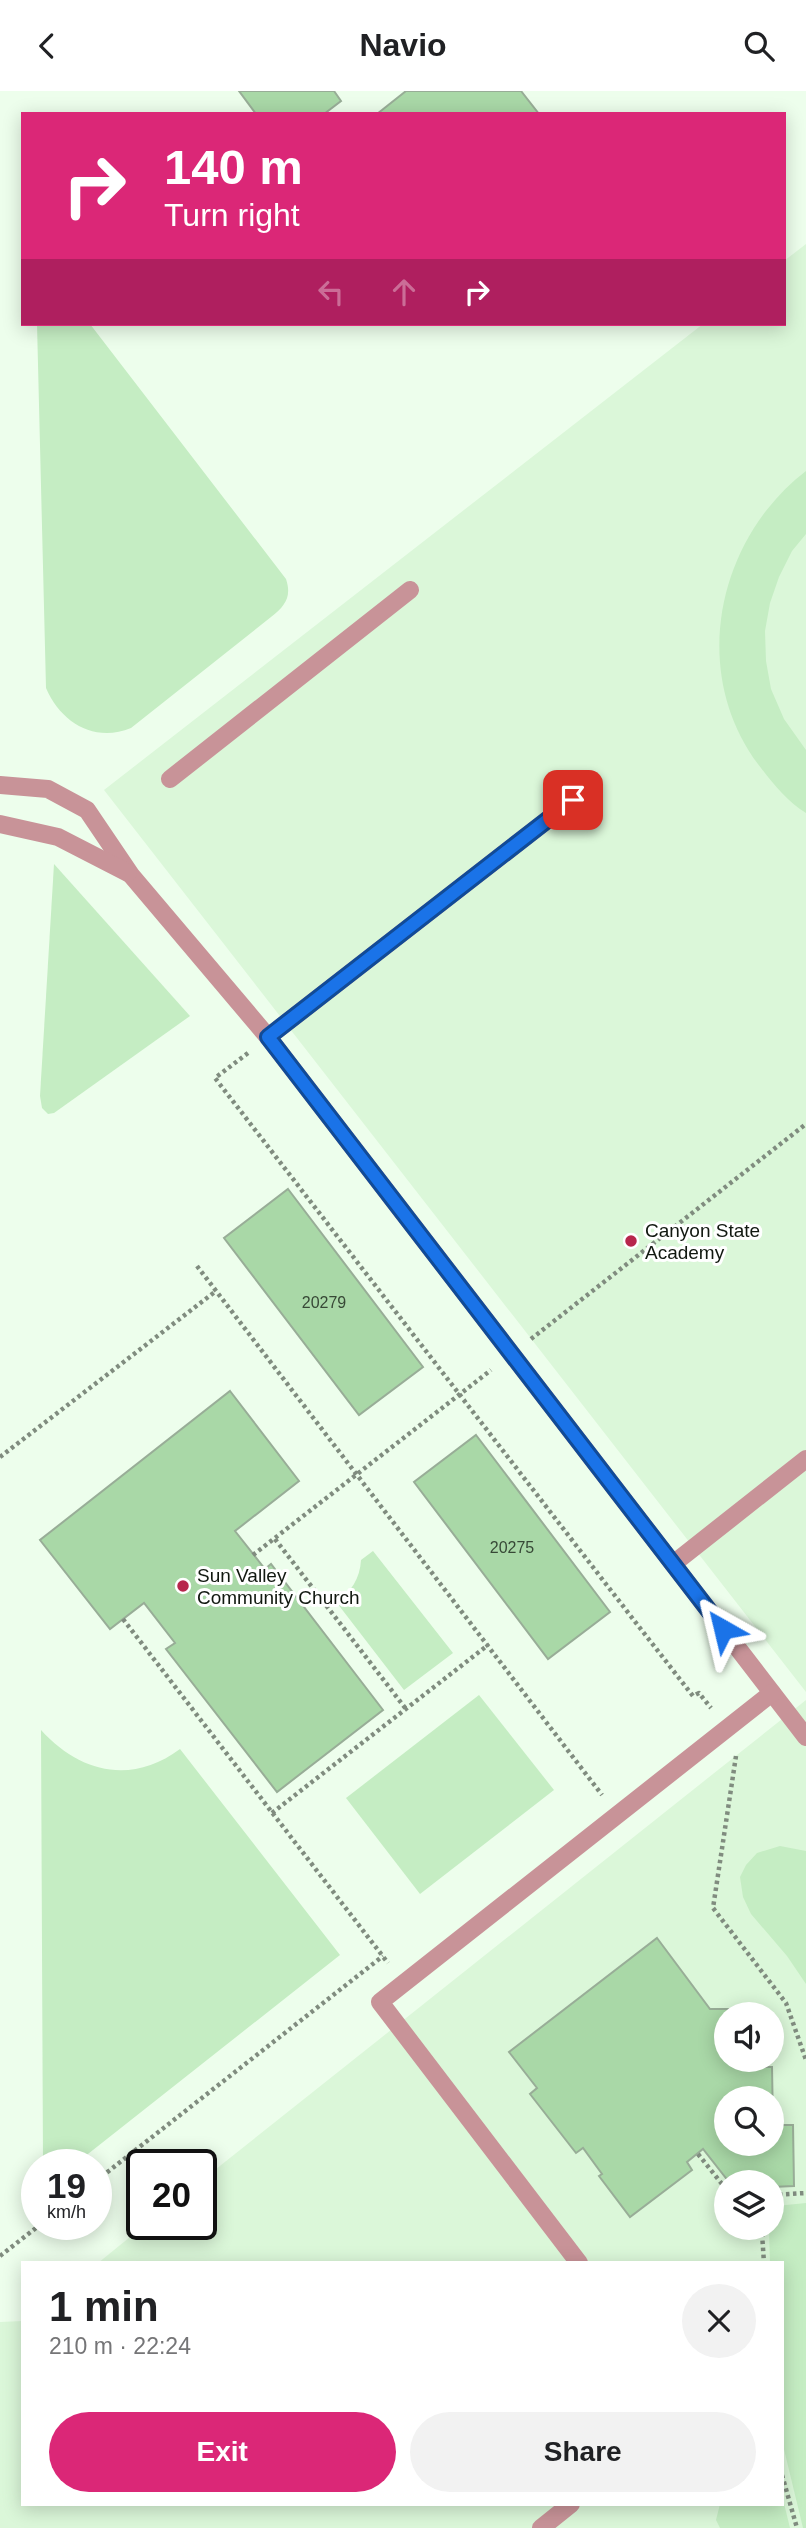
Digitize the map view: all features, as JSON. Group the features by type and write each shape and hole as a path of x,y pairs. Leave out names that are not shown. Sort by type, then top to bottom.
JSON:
{"lane":[{"path":"170,779 410,590"},
{"path":"0,785 48,789 87,810 131,875 268,1037 806,1737"},
{"path":"268,1037 573,800"},
{"path":"0,824 58,837 131,875"},
{"path":"673,1564 806,1459"},
{"path":"577,2261 380,2002 772,1693"},
{"path":"541,2528 568,2506"}],"path":[{"path":"268,1037 215,1078 632,1619 693,1696 699,1693 738,1745 713,1908 786,2003 806,2060"},
{"path":"197,1266 618,1815"},
{"path":"0,1457 216,1291"},
{"path":"275,1539 406,1709"},
{"path":"123,1619 404,1983"},
{"path":"272,1813 488,1645"},
{"path":"112,2168 383,1956"},
{"path":"698,2154 714,2174"},
{"path":"784,2194 806,2193"},
{"path":"0,2256 21,2240"},
{"path":"762,2240 764,2261"},
{"path":"784,2482 797,2528"}],"shaded area":[{"name":"Canyon State Academy","path":"806,244 806,1692 104,790 700,326 786,326 786,259"},
{"path":"37,326 92,326 286,579 288,596 276,613 131,728 105,733 81,727 61,711 46,688"},
{"path":"806,471 806,534 792,551 779,577 770,603 765,631 771,689 784,719 806,750 806,813 771,781 738,731 725,692 719,651 722,611 733,571 751,533 775,500"},
{"path":"54,864 190,1016 54,1113 48,1114 42,1108 40,1096"},
{"path":"373,1551 453,1653 404,1690 337,1603 354,1584 361,1560"},
{"path":"479,1695 554,1790 420,1894 346,1798"},
{"path":"806,1700 806,2528 0,2528 0,2322 21,2321 21,2506 784,2506 784,2261 100,2261 126,2240 217,2240 217,2168"},
{"path":"41,1730 72,1756 107,1769 144,1767 180,1749 340,1955 94,2149 43,2149"},
{"path":"780,1846 806,1851 806,1984 787,1956 751,1914 743,1897 740,1877 746,1865 757,1853"},
{"path":"806,2203 806,2528 803,2528 784,2449 784,2261 770,2261 769,2240 784,2240 784,2205"},
{"path":"784,2503 790,2528 720,2528 716,2520 720,2506 784,2506"}],"building":[{"path":"239,91 334,91 341,101 327,112 255,112"},
{"path":"406,91 521,91 537,112 380,112"},
{"path":"288,1189 423,1367 359,1415 224,1238"},
{"name":"Sun Valley Community Church","path":"230,1391 299,1481 235,1531 265,1569 271,1564 383,1710 277,1792 166,1649 175,1643 144,1603 110,1629 40,1540"},
{"path":"476,1435 610,1612 548,1659 414,1482"},
{"path":"657,1938 710,2009 714,2009 714,2072 772,2072 772,2086 714,2086 714,2156 784,2156 784,2125 793,2125 794,2186 784,2186 784,2170 720,2170 703,2149 687,2162 692,2170 630,2217 599,2176 602,2174 583,2148 576,2153 530,2094 537,2088 509,2052"}],"place":[{"name":"Canyon State Academy","path":"631,1241"},
{"name":"Sun Valley Community Church","path":"183,1586"}],"route":[{"path":"573,800 268,1037 723,1629"}]}
